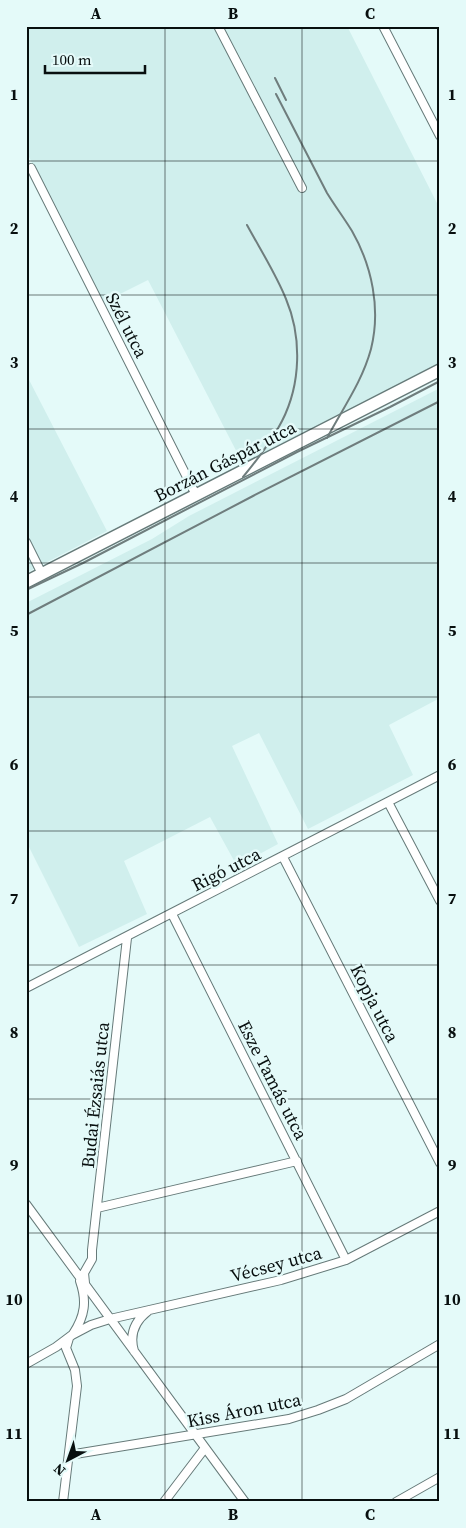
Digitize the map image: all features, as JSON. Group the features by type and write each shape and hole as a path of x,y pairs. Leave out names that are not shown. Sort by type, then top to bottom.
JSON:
{"street":[{"path":"218,26 302,188"},
{"path":"383,26 440,136"},
{"name":"Szél utca","path":"31,168 196,495"},
{"name":"Borzán Gáspár utca","path":"26,582 440,370"},
{"path":"26,542 42,574"},
{"name":"Rigó utca","path":"27,987 126,938 440,775"},
{"path":"388,802 440,901"},
{"name":"Kopja utca","path":"283,857 440,1163"},
{"name":"Esze Tamás utca","path":"172,914 346,1260"},
{"name":"Budai Ézsaiás utca","path":"84,1283 84,1273 91,1262 98,1208 126,938"},
{"path":"98,1208 297,1161"},
{"path":"26,1204 245,1502"},
{"name":"Vécsey utca","path":"26,1364 91,1325 281,1280 346,1260 440,1211"},
{"path":"72,1266 86,1264 92,1254"},
{"path":"63,1502 77,1386 75,1370 66,1348 70,1336 82,1319 85,1299 77,1273"},
{"path":"136,1355 132,1338 133,1331 138,1321 149,1310"},
{"name":"Kiss Áron utca","path":"69,1455 289,1419 346,1399 439,1346"},
{"path":"50,1350 60,1351 70,1359"},
{"path":"164,1502 205,1448"},
{"path":"396,1502 440,1477"}],"shaded area":[{"path":"26,26 347,26 440,209 440,365 244,466 148,280 102,303 29,157 26,158"},
{"path":"26,374 107,531 26,573"},
{"path":"440,388 440,698 389,725 413,775 308,829 259,733 232,746 278,844 237,866 210,817 124,861 147,914 79,947 26,841 26,603 152,539 189,516"}],"railway":[{"path":"275,78 286,100"},
{"path":"276,94 327,193 359,244 373,288 375,319 371,349 357,384 327,438"},
{"path":"243,477 269,443 282,421 293,392 297,360 295,329 286,299 273,271 247,225"},
{"path":"26,590 83,563 297,452 440,381"},
{"path":"26,615 440,401"}]}
